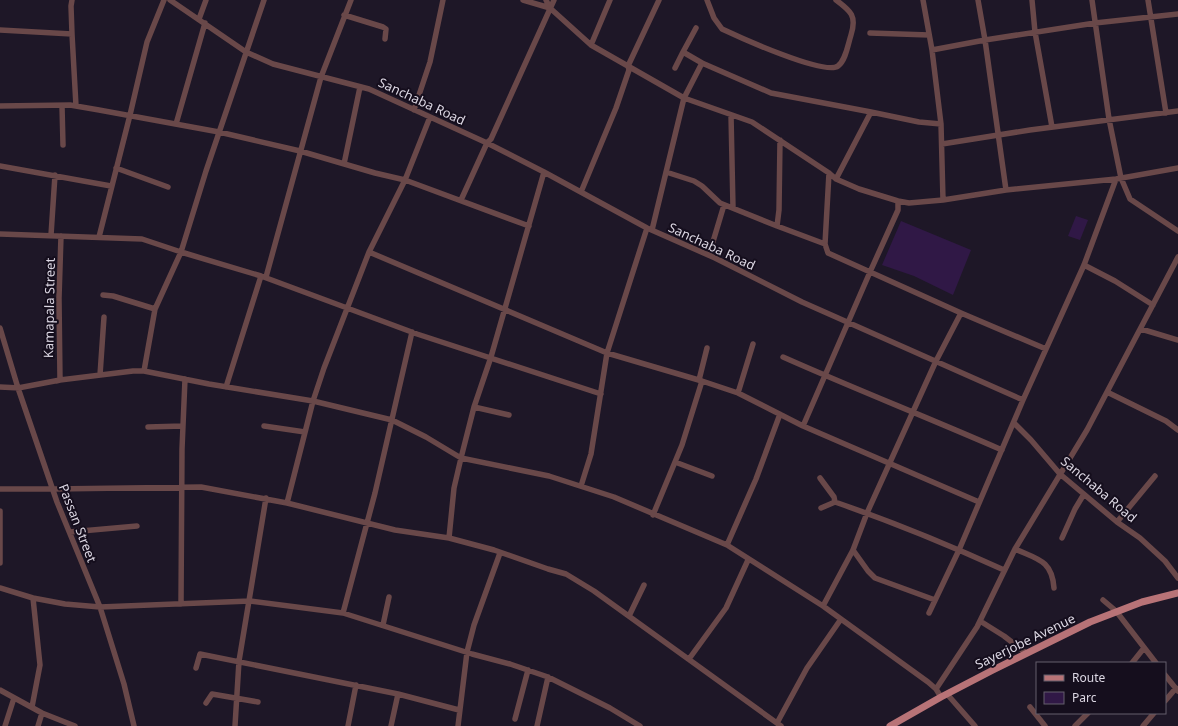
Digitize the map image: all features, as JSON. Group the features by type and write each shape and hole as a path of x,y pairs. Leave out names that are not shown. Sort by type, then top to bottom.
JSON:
{"main road":[{"name":"Sayerjobe Avenue","path":"890,726 944,695 1090,622 1142,602 1178,593"}],"street":[{"path":"72,0 72,34 76,106"},
{"path":"99,237 147,42 164,0"},
{"name":"Sanchaba Road","path":"170,0 246,52 273,64 379,92 414,110 487,143 649,229 709,255 802,302 1023,400"},
{"path":"199,19 206,0"},
{"path":"144,371 155,309 181,252 206,171 264,0"},
{"path":"226,387 263,276 322,77 344,15 351,0"},
{"path":"414,110 430,62 442,0"},
{"path":"523,0 550,8"},
{"path":"546,0 550,8 591,45 684,98 752,122 829,172 836,179 859,189 898,201 909,203 943,200 1006,190 1118,178 1178,168"},
{"path":"461,200 487,143 491,139 554,0"},
{"path":"591,45 610,0"},
{"path":"581,192 616,108 629,70 628,66 659,0"},
{"path":"707,0 714,18 722,29 800,62 829,68 837,67 842,61 852,29 853,16 850,10 836,0"},
{"path":"923,0 932,50 941,124 943,200"},
{"path":"978,0 1006,190"},
{"path":"1032,0 1052,127"},
{"path":"1092,0 1118,178 1130,199 1178,231"},
{"path":"1148,0 1166,112"},
{"path":"932,50 985,40 1095,23 1178,14"},
{"path":"344,15 383,27 386,29 385,39"},
{"path":"176,124 205,23"},
{"path":"675,68 696,28"},
{"path":"0,30 72,34"},
{"path":"870,32 929,35"},
{"path":"683,52 702,63 771,93 918,122 941,124"},
{"path":"581,486 591,454 602,394 607,353 649,229 666,172 684,98 702,63"},
{"path":"344,164 360,87"},
{"path":"0,106 76,106 219,132 300,151 375,173 405,180 529,226"},
{"path":"62,106 63,145"},
{"path":"942,144 1109,119 1178,111"},
{"path":"836,179 871,112"},
{"path":"731,115 733,208"},
{"path":"287,503 313,401 324,368 369,252 405,180 430,117"},
{"path":"777,226 779,210 780,140"},
{"path":"0,166 111,186"},
{"path":"116,168 168,187"},
{"path":"449,538 454,488 474,407 505,310 544,172"},
{"path":"666,172 694,181 724,205 825,244"},
{"path":"829,172 825,244 828,253 1046,349"},
{"path":"51,235 56,175"},
{"path":"929,613 960,550 1023,400 1084,265 1118,178"},
{"path":"803,426 898,210 898,201"},
{"path":"709,255 724,205"},
{"path":"0,234 142,239 263,276 412,332 602,394"},
{"name":"Kamapala Street","path":"18,388 60,380 61,236"},
{"path":"369,252 607,353 700,380 738,393 803,426 979,502"},
{"path":"936,689 980,621 1015,549 1087,430 1178,257"},
{"path":"1084,265 1115,281 1153,306"},
{"path":"102,295 113,296 155,309"},
{"path":"823,606 853,550 936,361 961,312"},
{"path":"100,375 104,317"},
{"name":"Passan Street","path":"0,328 18,388 53,489 100,607 124,684 134,726"},
{"path":"1141,329 1178,340"},
{"path":"343,613 375,493 412,332"},
{"path":"738,393 753,344"},
{"path":"653,515 682,445 708,348"},
{"path":"783,357 1002,450"},
{"path":"0,387 18,388 60,380 144,371 226,387 313,401 392,420 426,437 461,458 549,476 614,497 653,515 727,545 748,560 823,606 944,695 975,726"},
{"path":"181,604 185,379"},
{"path":"1107,392 1166,421 1178,430"},
{"path":"474,407 509,415"},
{"path":"727,545 756,480 780,414"},
{"name":"Sanchaba Road","path":"1014,423 1031,440 1060,474 1117,522 1140,538 1165,561 1178,578"},
{"path":"148,427 183,426"},
{"path":"264,426 305,432"},
{"path":"675,462 712,476"},
{"path":"1117,522 1155,476"},
{"path":"820,478 834,498 835,502"},
{"path":"0,489 201,486 266,498 367,523 449,538 500,553 566,574 594,591 779,724 807,668 842,620"},
{"path":"1062,538 1075,509 1084,494"},
{"path":"235,726 239,661 266,498"},
{"path":"821,508 835,502 868,513 960,550 1004,570"},
{"path":"0,511 0,563"},
{"path":"70,532 137,526"},
{"path":"1015,549 1047,564 1052,573 1054,588"},
{"path":"853,550 875,578 935,600"},
{"path":"458,726 467,652 474,625 500,553"},
{"path":"689,659 726,608 748,560"},
{"path":"629,616 644,585"},
{"path":"0,588 33,598 65,604 100,607 250,601 343,613 528,670 610,708 640,726"},
{"path":"383,625 388,597"},
{"path":"32,708 40,665 33,598"},
{"path":"1103,600 1116,611 1155,662"},
{"path":"980,621 1004,636 1026,653"},
{"path":"1133,662 1144,648"},
{"path":"196,668 200,654 398,694 459,710"},
{"path":"515,719 528,670"},
{"path":"1166,676 1177,690 1166,699"},
{"path":"537,726 548,678"},
{"path":"348,726 356,685"},
{"path":"0,690 42,713 75,726"},
{"path":"206,703 212,694 258,702"},
{"path":"391,726 398,694"},
{"path":"5,726 14,698"},
{"path":"1030,707 1046,726"},
{"path":"38,726 42,713"},
{"path":"1075,726 1087,714"},
{"path":"1143,726 1153,714"}],"green space":[{"path":"1076,216 1088,220 1080,240 1068,236"},
{"path":"901,221 971,250 953,295 914,276 882,265"}]}
